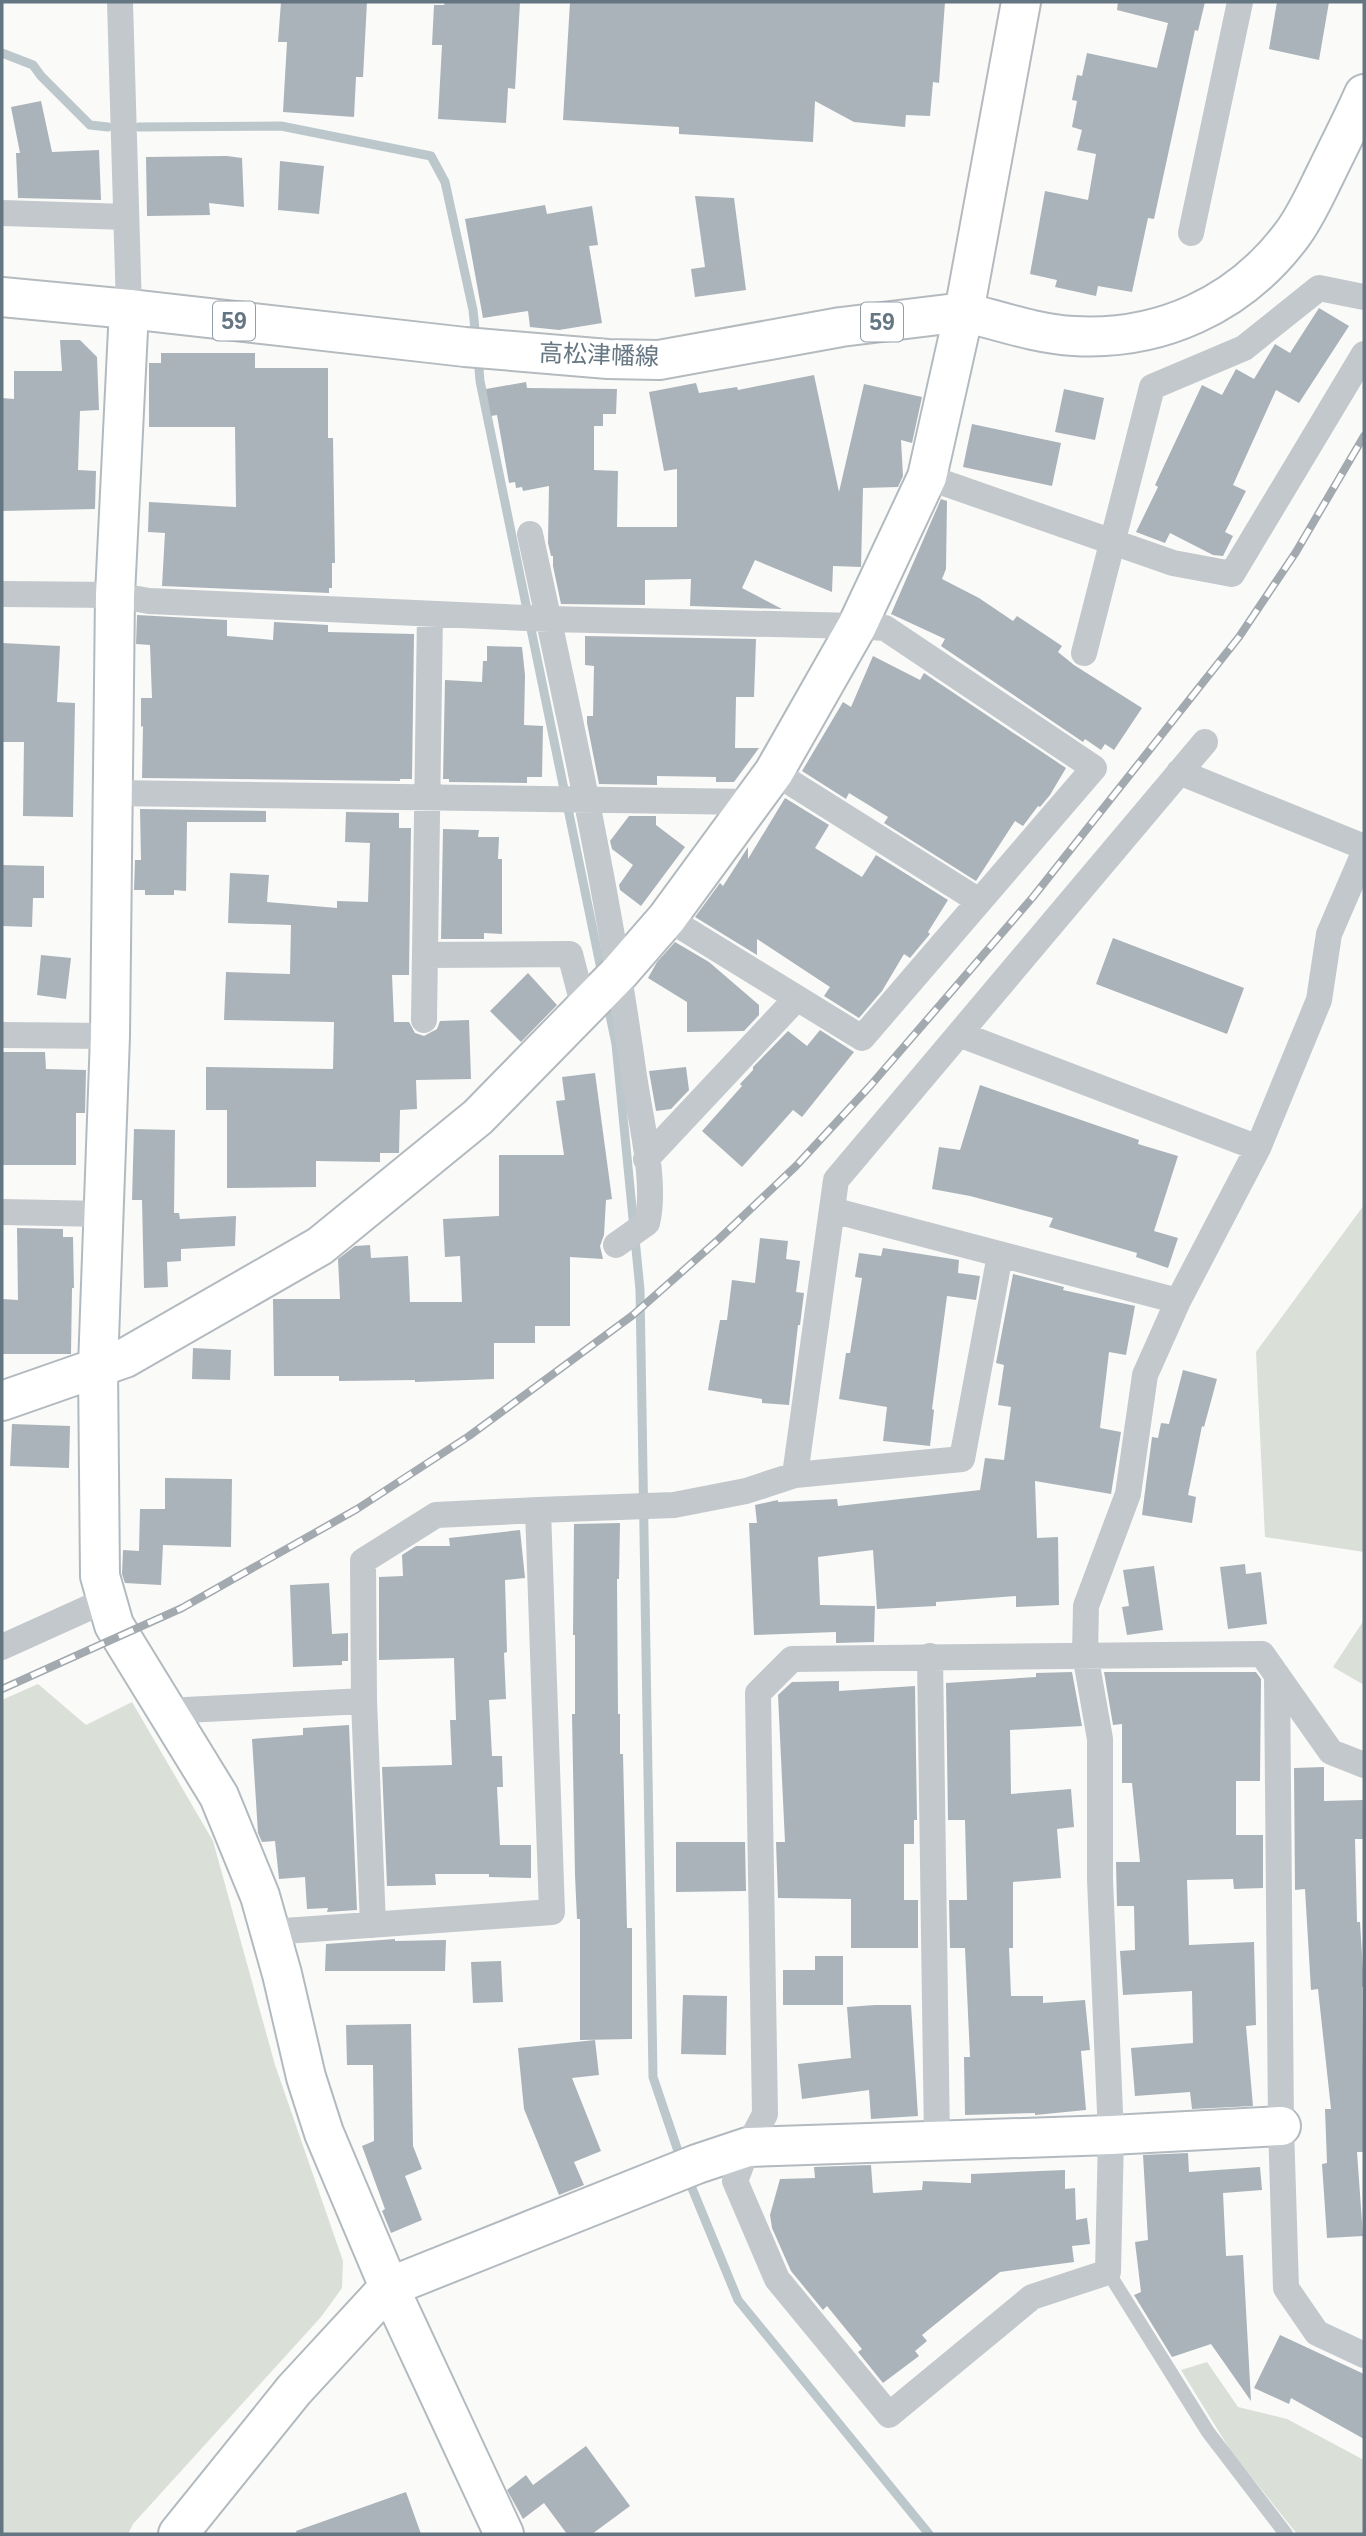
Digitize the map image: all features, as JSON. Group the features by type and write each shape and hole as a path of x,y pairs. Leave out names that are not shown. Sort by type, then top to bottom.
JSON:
{"street":[{"path":"120,2 129,309 115,595 110,1036 98,1367 100,1576 114,1625 219,1796 260,1896 306,2077 324,2133 389,2287 504,2534"},
{"path":"2,1401 125,1359 320,1246 478,1117 602,990 667,918 764,787 857,625 927,477 964,312 1021,2"},
{"path":"1191,233 1240,2"},
{"name":"高松津幡線","path":"2,297 476,348 608,359 659,360 841,327 964,312 1071,336 1103,337 1155,330 1195,316 1240,288 1265,267 1293,234 1359,105"},
{"path":"2,213 126,217"},
{"path":"1084,653 1152,387 1244,348 1319,288 1364,297"},
{"path":"927,477 1173,563 1231,574 1364,354"},
{"path":"530,534 535,619 572,798 602,990 646,1158 651,1205 647,1223 628,1236"},
{"path":"2,594 115,595 149,601 535,619 857,625 885,628 1094,768 862,1038 667,918"},
{"path":"424,1020 430,614"},
{"path":"795,1475 836,1181 1205,742"},
{"path":"1179,772 1364,847"},
{"path":"112,793 572,798 764,787 979,901"},
{"path":"1364,853 1329,934 1319,1000 1258,1148 1178,1301 1145,1375 1128,1494 1086,1606 1085,1654 1100,1739 1100,1880 1111,2135 1108,2272 1032,2297 889,2415 777,2279 735,2181 765,2113 758,1693 792,1659 1085,1654 1262,1654 1331,1752 1364,1766"},
{"path":"425,955 570,954 602,990"},
{"path":"646,1158 797,998"},
{"path":"959,1034 1258,1148"},
{"path":"2,1035 110,1036"},
{"path":"832,1210 1178,1301"},
{"path":"2,1212 104,1214"},
{"path":"373,1925 364,1701 363,1561 436,1515 674,1505 746,1490 795,1475 962,1458 1000,1255"},
{"path":"270,1932 552,1912 538,1510"},
{"path":"2,1647 106,1600"},
{"path":"930,1656 937,2141"},
{"path":"1277,1675 1281,2126 1286,2288 1317,2333 1364,2355"},
{"path":"165,1711 364,1701"},
{"path":"178,2534 294,2390 389,2287 697,2164 748,2147 1111,2135 1281,2126"}],"lane":[{"path":"1108,2272 1208,2432 1286,2534"}],"shaded area":[{"path":"1364,1205 1364,1552 1265,1537 1256,1352"},
{"path":"1364,1620 1364,1685 1333,1667"},
{"path":"38,1684 86,1725 132,1702 213,1841 275,2065 343,2261 342,2288 321,2317 133,2524 128,2534 2,2534 2,1700"},
{"path":"1207,2362 1238,2407 1287,2419 1364,2460 1364,2534 1297,2534 1232,2453 1181,2370"}],"building":[{"path":"281,2 367,2 363,77 356,77 354,117 283,112 287,42 278,42"},
{"path":"445,2 520,2 515,89 508,88 506,123 438,119 442,45 432,45 434,5 444,5"},
{"path":"570,2 945,2 939,83 933,82 930,116 906,115 905,127 854,122 815,101 813,142 679,134 679,127 563,120"},
{"path":"1118,2 1205,2 1198,31 1195,30 1154,219 1148,218 1132,292 1098,286 1096,296 1055,287 1057,280 1030,274 1045,191 1088,200 1096,154 1077,150 1082,130 1072,127 1077,101 1072,100 1077,75 1082,76 1087,53 1157,68 1168,23 1117,10"},
{"path":"1277,2 1329,2 1319,60 1269,49"},
{"path":"41,101 52,152 99,150 101,200 18,198 16,153 20,153 11,107"},
{"path":"146,157 242,158 244,207 209,203 210,215 147,216"},
{"path":"280,161 324,166 319,214 278,210"},
{"path":"695,196 734,198 746,290 695,297 691,269 705,267"},
{"path":"545,205 547,214 592,206 598,245 589,246 602,323 559,330 530,327 528,311 483,318 465,219"},
{"path":"1319,308 1349,326 1299,403 1276,390 1233,485 1246,491 1225,532 1233,536 1223,556 1213,555 1170,533 1165,543 1136,532 1202,385 1222,395 1236,369 1254,379 1275,344 1290,353"},
{"path":"60,340 80,340 97,357 99,410 80,411 78,470 96,471 95,509 2,511 2,398 14,399 14,371 62,371"},
{"path":"161,353 255,353 255,368 328,368 328,438 333,438 335,563 332,563 332,588 329,588 329,593 162,586 165,533 148,532 149,502 236,507 235,427 149,427 149,363 161,363"},
{"path":"814,375 839,492 864,384 922,397 912,443 901,440 903,476 898,487 863,488 861,567 833,566 832,592 755,560 742,588 782,609 690,606 691,579 645,580 645,605 561,604 553,556 548,543 549,486 523,491 522,487 516,488 515,482 509,483 497,415 491,416 486,389 526,382 527,388 617,389 616,414 603,414 603,426 594,426 594,470 618,471 617,527 677,527 677,469 664,471 649,392 696,383 699,393 737,387 738,390"},
{"path":"1064,389 1104,398 1095,440 1055,432"},
{"path":"972,424 1061,443 1052,486 963,467"},
{"path":"941,499 947,501 946,569 942,579 979,598 1013,621 1017,616 1062,646 1058,652 1074,665 1142,708 1114,750 1105,744 1101,750 1085,739 1083,742 941,646 945,639 891,614"},
{"path":"137,615 227,620 227,636 273,640 274,622 328,625 328,632 414,634 412,779 142,778 141,698 152,698 150,645 136,644"},
{"path":"585,636 756,639 754,697 736,697 735,748 759,748 734,782 716,782 716,777 657,776 657,785 599,784 587,723 587,716 593,716 594,666 585,665"},
{"path":"2,643 60,646 57,702 75,703 73,817 23,816 24,742 2,742"},
{"path":"487,646 522,647 525,675 524,725 543,726 542,777 527,777 527,783 449,782 449,779 443,779 445,680 482,682"},
{"path":"873,656 920,680 924,673 1066,768 1050,795 1023,826 1015,821 976,881 884,823 888,817 849,793 846,799 802,771 843,702 851,707"},
{"path":"785,798 829,825 815,848 862,877 876,855 948,900 928,932 930,934 910,958 904,954 882,991 859,1018 824,996 830,987 757,939 757,955 695,917 720,883 723,886 748,847 748,859"},
{"path":"140,809 266,811 266,822 187,822 186,891 174,890 174,895 145,895 145,890 134,890 135,860 141,860"},
{"path":"346,812 399,813 399,828 411,828 409,975 392,975 394,1022 409,1022 415,1033 424,1036 437,1029 440,1021 469,1020 471,1079 416,1080 417,1109 400,1110 399,1153 380,1153 380,1162 316,1161 316,1187 227,1188 227,1110 206,1110 206,1067 333,1069 334,1022 224,1020 226,972 290,974 291,925 228,923 230,873 269,875 267,902 337,908 337,901 368,902 370,843 345,842"},
{"path":"629,816 656,816 656,825 685,847 641,906 620,890 619,885 633,865 612,849 610,841"},
{"path":"443,829 479,830 478,837 499,837 498,859 502,859 502,934 484,933 484,939 441,939"},
{"path":"2,865 44,866 44,898 33,898 32,927 2,926"},
{"path":"1113,938 1244,988 1227,1034 1096,984"},
{"path":"675,942 709,962 759,1005 759,1015 744,1031 687,1032 687,1002 648,978 657,962"},
{"path":"41,955 71,958 66,999 37,995"},
{"path":"528,973 557,1005 521,1042 490,1011"},
{"path":"820,1030 854,1052 802,1117 793,1110 742,1167 702,1131 742,1086 740,1084 753,1067 788,1031 807,1046"},
{"path":"2,1052 45,1052 46,1069 86,1070 85,1113 76,1113 76,1165 2,1165"},
{"path":"686,1067 689,1090 671,1109 656,1111 649,1071"},
{"path":"595,1073 612,1199 606,1200 604,1235 600,1246 603,1259 570,1257 570,1326 535,1326 535,1343 494,1343 494,1379 339,1381 339,1376 274,1376 273,1299 340,1299 338,1259 355,1246 370,1245 371,1258 408,1256 410,1302 462,1302 460,1256 445,1257 443,1219 499,1216 499,1155 564,1155 556,1101 565,1100 562,1077"},
{"path":"980,1085 1139,1140 1138,1144 1178,1156 1154,1231 1178,1238 1168,1268 1136,1257 1137,1253 1049,1227 1053,1218 932,1189 939,1147 960,1150"},
{"path":"134,1129 175,1130 174,1213 179,1213 180,1219 236,1216 235,1246 181,1249 181,1261 167,1262 168,1287 144,1288 142,1200 132,1200"},
{"path":"17,1228 63,1229 63,1237 73,1237 71,1354 2,1354 2,1299 18,1300"},
{"path":"760,1238 788,1241 786,1259 800,1261 796,1292 804,1293 789,1405 762,1403 762,1399 708,1390 720,1320 727,1320 732,1280 755,1283"},
{"path":"883,1248 959,1260 958,1273 980,1276 976,1300 947,1296 932,1409 930,1446 883,1441 887,1407 839,1399 846,1353 850,1353 862,1278 855,1277 859,1253 881,1256"},
{"path":"1013,1274 1064,1287 1063,1290 1135,1306 1126,1355 1109,1352 1100,1428 1121,1432 1111,1494 1035,1481 1037,1538 1058,1537 1059,1605 1016,1607 1016,1596 936,1602 936,1606 877,1609 873,1550 818,1557 820,1605 875,1606 874,1642 836,1643 836,1632 754,1635 749,1523 757,1523 755,1505 778,1500 837,1499 838,1506 980,1490 985,1458 1004,1460 1011,1407 998,1405 1004,1365 996,1363"},
{"path":"193,1348 231,1350 230,1380 192,1379"},
{"path":"1183,1370 1217,1379 1204,1427 1202,1426 1188,1495 1196,1497 1192,1523 1142,1515 1152,1437 1158,1438 1161,1423 1169,1424"},
{"path":"12,1424 70,1426 69,1468 10,1466"},
{"path":"165,1478 232,1479 231,1547 163,1545 161,1585 125,1583 122,1574 123,1550 139,1551 140,1509 165,1509"},
{"path":"620,1523 617,1579 618,1714 620,1754 623,1754 627,1928 632,1928 632,2039 580,2040 580,1919 577,1919 575,1875 572,1714 575,1714 574,1524"},
{"path":"520,1530 525,1578 505,1580 506,1699 489,1700 492,1756 502,1756 503,1787 497,1787 500,1845 531,1845 531,1878 489,1877 489,1874 435,1874 436,1885 387,1886 382,1767 452,1765 450,1720 456,1720 454,1658 379,1660 379,1577 403,1576 402,1555 416,1546 450,1546 449,1538"},
{"path":"1245,1564 1246,1574 1261,1572 1267,1624 1228,1629 1220,1567"},
{"path":"1154,1566 1163,1630 1127,1635 1122,1607 1129,1606 1123,1570"},
{"path":"329,1583 332,1634 348,1633 348,1661 342,1661 342,1665 293,1667 290,1585"},
{"path":"1072,1672 1082,1726 1010,1730 1011,1794 1071,1789 1074,1827 1057,1829 1061,1878 1013,1882 1013,1948 1009,1948 1011,1996 1043,1996 1043,2003 1085,2000 1090,2050 1081,2051 1086,2110 1035,2115 965,2115 964,2057 970,2057 965,1948 950,1948 949,1900 967,1900 965,1820 948,1820 946,1683 1036,1677 1036,1673"},
{"path":"1104,1672 1256,1672 1261,1679 1260,1781 1236,1781 1236,1835 1263,1835 1263,1888 1234,1889 1233,1879 1187,1880 1189,1945 1254,1942 1256,2025 1246,2026 1253,2106 1192,2109 1190,2092 1135,2096 1131,2048 1193,2043 1192,1991 1123,1995 1120,1951 1135,1950 1134,1906 1117,1906 1116,1862 1140,1862 1132,1783 1122,1783 1122,1724 1113,1725"},
{"path":"839,1681 839,1691 915,1686 917,1820 914,1820 914,1844 904,1844 904,1900 918,1900 918,1948 851,1948 851,1899 778,1898 776,1842 785,1842 778,1695 792,1682"},
{"path":"349,1725 357,1910 327,1912 328,1908 307,1909 305,1877 279,1879 275,1841 262,1842 258,1833 252,1739 303,1735 303,1728"},
{"path":"1324,1767 1324,1801 1364,1800 1364,1839 1355,1839 1357,1922 1360,1922 1364,1987 1364,2152 1357,2152 1363,2236 1327,2238 1322,2164 1327,2163 1325,2109 1331,2109 1318,1989 1311,1990 1305,1889 1295,1890 1294,1768"},
{"path":"676,1842 745,1842 746,1891 676,1892"},
{"path":"395,1939 446,1940 445,1971 325,1971 326,1944"},
{"path":"815,1956 843,1956 843,2005 783,2005 783,1970 815,1970"},
{"path":"501,1961 503,2002 473,2003 471,1962"},
{"path":"683,1995 727,1996 726,2055 681,2054"},
{"path":"911,2005 918,2116 871,2119 869,2090 802,2099 798,2064 851,2058 847,2007"},
{"path":"411,2024 413,2146 422,2169 405,2176 422,2220 391,2233 362,2146 374,2141 373,2065 347,2065 346,2025"},
{"path":"595,2040 599,2075 572,2078 601,2151 574,2162 584,2185 559,2195 524,2109 518,2048"},
{"path":"1188,2153 1189,2172 1260,2167 1262,2190 1223,2193 1226,2256 1243,2255 1251,2401 1211,2344 1172,2357 1134,2295 1141,2292 1135,2242 1148,2240 1143,2155"},
{"path":"871,2165 873,2193 922,2190 923,2181 971,2183 971,2174 1065,2170 1065,2189 1075,2188 1076,2220 1087,2218 1090,2244 1072,2246 1074,2262 1000,2272 922,2335 927,2341 915,2351 919,2356 883,2383 858,2352 862,2349 827,2306 823,2310 791,2271 772,2228 770,2215 780,2179 815,2178 814,2167"},
{"path":"1280,2335 1364,2374 1364,2439 1291,2398 1289,2404 1254,2388"},
{"path":"586,2446 630,2506 592,2534 567,2534 544,2503 523,2519 507,2490 526,2475 533,2485"},
{"path":"406,2492 421,2534 297,2534 296,2531"}],"waterway":[{"path":"2,53 33,65 90,125 108,127"},
{"path":"139,127 281,126 431,156 445,182 473,310 476,339"},
{"path":"478,356 480,381 602,974"},
{"path":"607,1001 616,1044 640,1290 653,2077 681,2160"},
{"path":"687,2176 738,2300 929,2534"}],"railway":[{"path":"2,1689 182,1608 357,1509 469,1436 633,1315 719,1239 796,1166 870,1086 1033,897 1239,637 1296,552 1364,436"}]}
